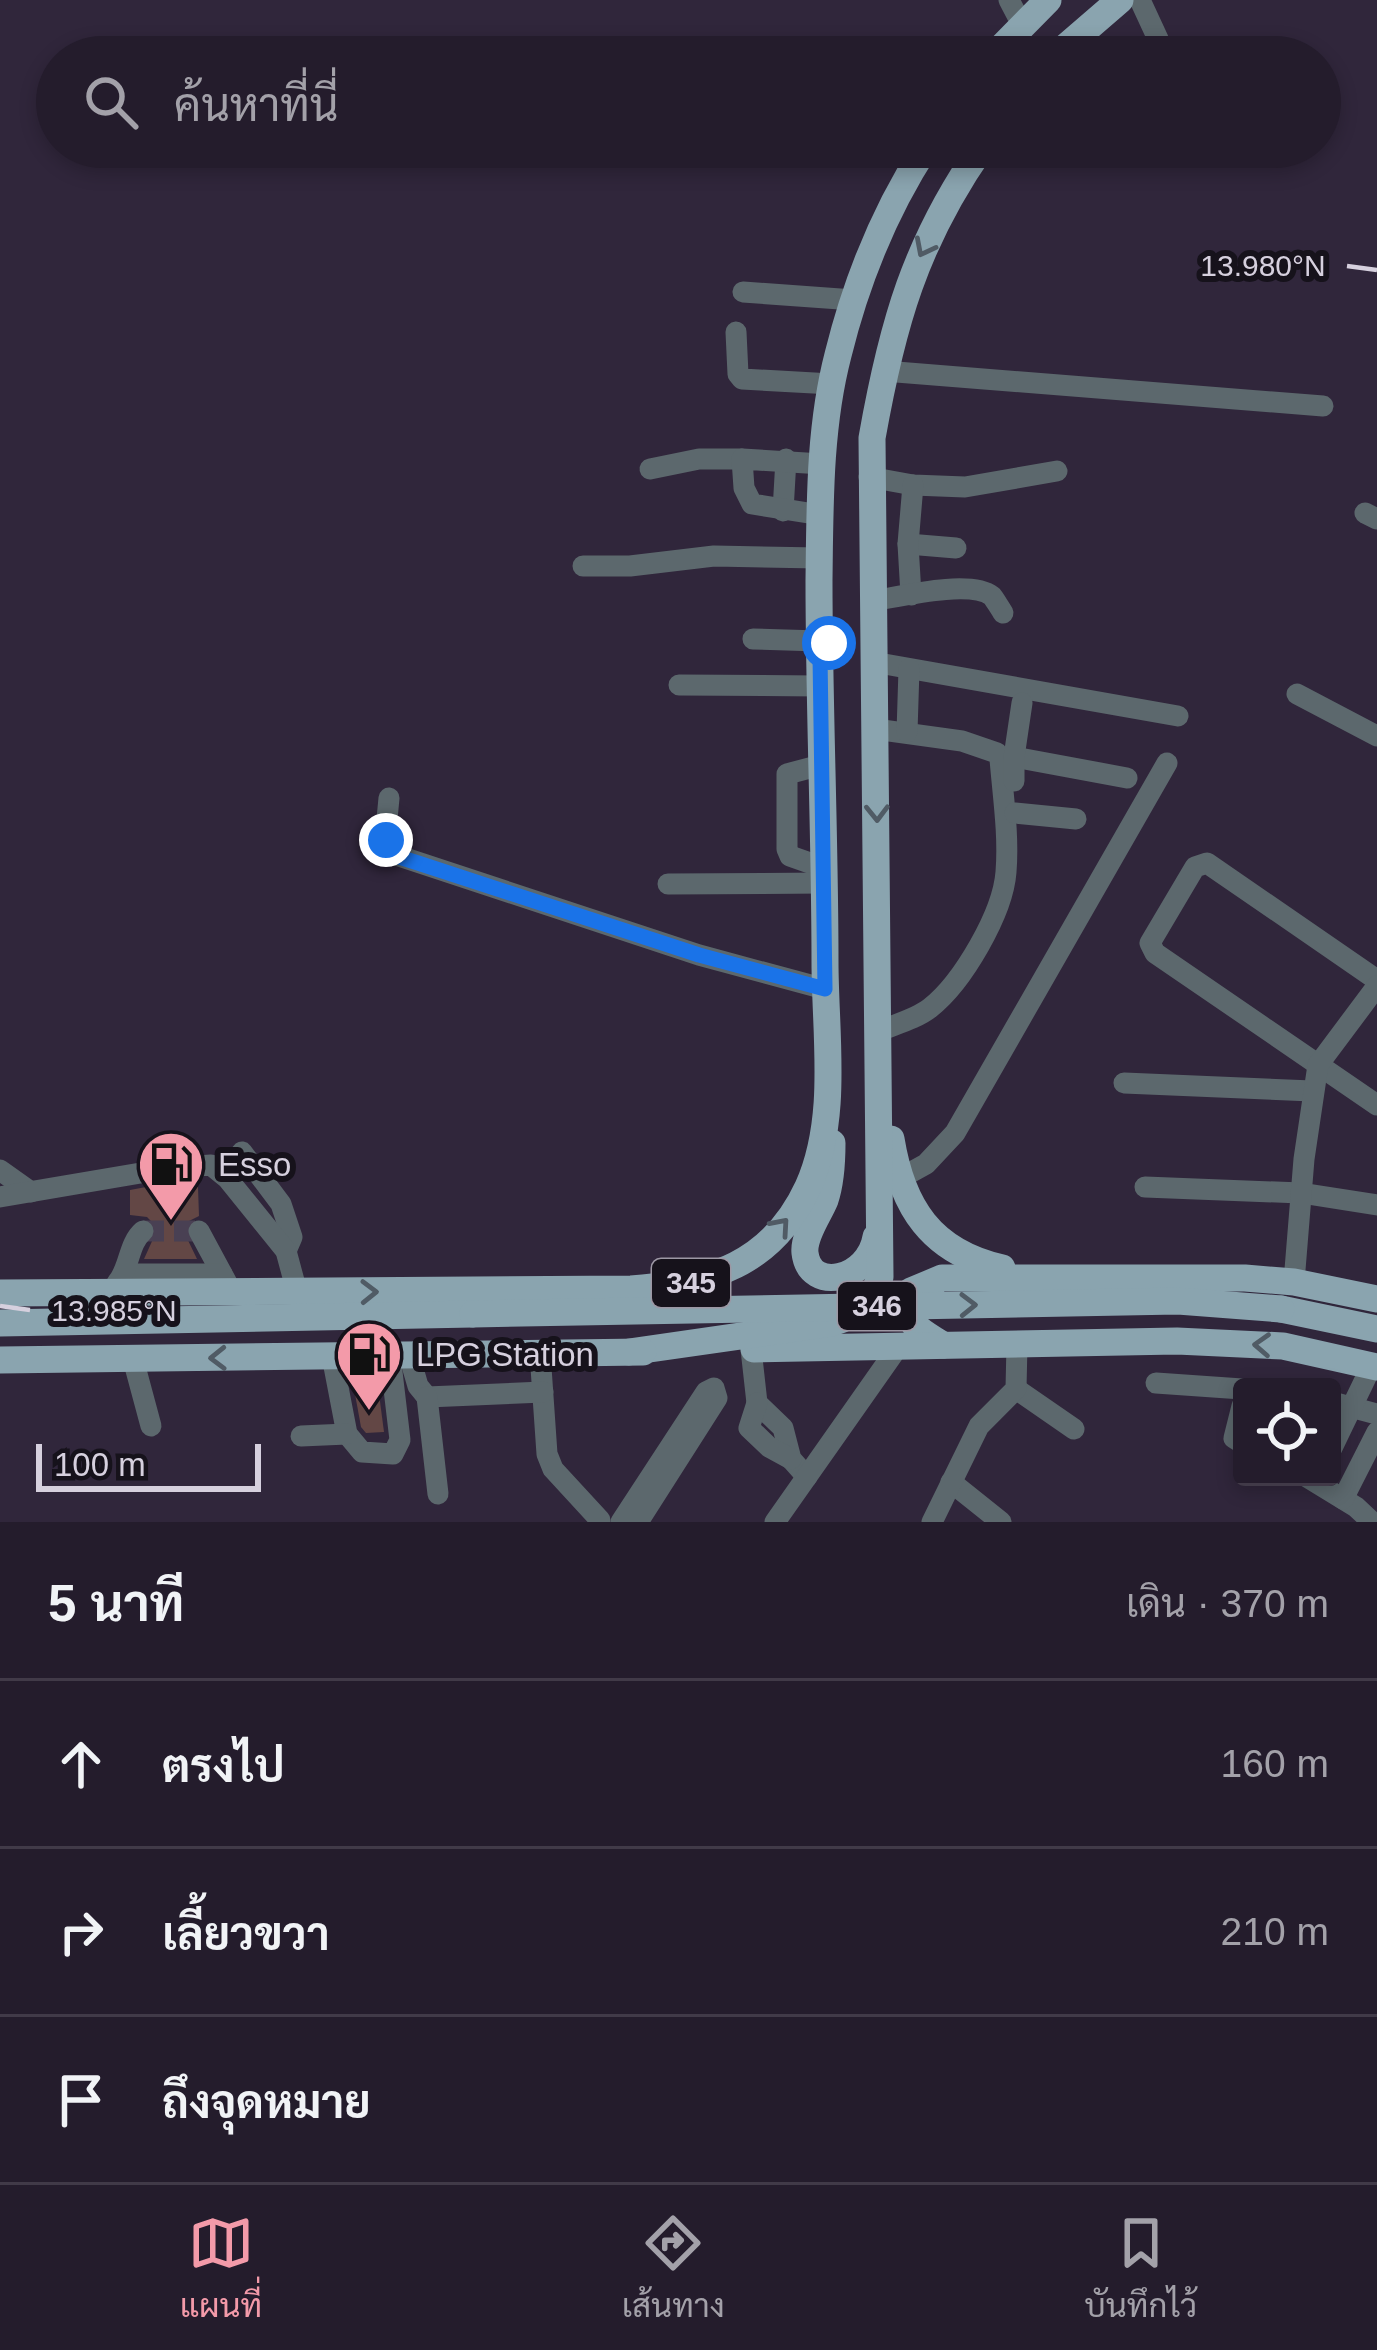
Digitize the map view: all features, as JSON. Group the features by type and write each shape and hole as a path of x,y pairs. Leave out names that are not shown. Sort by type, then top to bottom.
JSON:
{"main road":[{"path":"1016,11 1048,0"},
{"path":"1078,36 1120,0"},
{"name":"345","path":"0,1293 117,1284 227,1283 297,1292 682,1285 725,1273 790,1220 809,1183 823,1132 829,1044 819,648 822,464 832,384 866,261 915,168"},
{"name":"345","path":"629,1352 852,1317 871,1303 880,1277 888,1182 878,1082 869,477 884,371 915,262 967,168"},
{"path":"819,648 837,639 856,642 873,658"},
{"path":"829,1044 832,1160 825,1199 805,1254 810,1265 823,1275 841,1277 866,1263 888,1182"},
{"path":"888,1182 927,1227 974,1260 1048,1276"},
{"path":"944,1345 914,1326 908,1310 911,1292 942,1278 1294,1282 1377,1299"},
{"name":"346","path":"0,1323 1178,1300 1281,1309 1377,1328"},
{"name":"346","path":"0,1360 1177,1340 1283,1346 1374,1366"}],"street":[{"path":"1140,0 1157,36"},
{"path":"742,292 854,300"},
{"path":"736,332 742,379 832,384"},
{"path":"884,371 1323,406"},
{"path":"650,469 699,459 822,464"},
{"path":"742,459 748,500 761,508 821,515"},
{"path":"783,511 786,459"},
{"path":"869,477 964,488 1057,471"},
{"path":"911,595 908,544 913,485"},
{"path":"908,544 956,548"},
{"path":"583,566 714,556 819,558"},
{"path":"872,601 946,590 986,593 1004,613"},
{"path":"754,639 819,648"},
{"path":"873,658 909,669 1178,716"},
{"path":"908,732 909,669"},
{"path":"985,682 998,697 1022,703 1103,716 1124,709"},
{"path":"680,685 820,686"},
{"path":"1298,694 1377,736"},
{"path":"1006,853 1016,814 1014,757 1022,703"},
{"path":"875,729 962,741 997,753 1006,853 997,911 967,964 927,1011 879,1031"},
{"path":"1014,757 1127,778"},
{"path":"888,1182 926,1164 955,1133 1167,763"},
{"path":"389,798 386,840 396,856 699,955 825,989"},
{"path":"1016,814 1076,819"},
{"path":"1294,1282 1318,1065 1377,983 1214,867 1207,863 1195,867 1154,933 1150,949 1318,1065 1377,1105"},
{"path":"668,884 824,876"},
{"path":"1124,1083 1312,1091"},
{"path":"242,1152 281,1204 292,1237 286,1251"},
{"path":"0,1197 211,1165 286,1251 297,1292"},
{"path":"0,1170 31,1192"},
{"path":"1145,1187 1301,1193 1377,1205"},
{"path":"117,1284 143,1231"},
{"path":"199,1231 227,1283"},
{"path":"932,1522 979,1426 1016,1389 1017,1344"},
{"path":"775,1522 898,1347"},
{"path":"752,1349 757,1403 749,1429 807,1477"},
{"path":"540,1353 547,1454 553,1469 610,1521 640,1509 717,1398 714,1388 706,1392 640,1509"},
{"path":"399,1355 427,1397 438,1494"},
{"path":"332,1356 347,1434 362,1452 398,1451 399,1355"},
{"path":"134,1359 151,1426"},
{"path":"1374,1366 1343,1404 1377,1414"},
{"path":"1156,1382 1233,1388"},
{"path":"1016,1389 1074,1429"},
{"path":"427,1397 543,1392"},
{"path":"1343,1499 1377,1432"},
{"path":"302,1436 347,1434"},
{"path":"952,1481 1001,1522"},
{"path":"1324,1486 1372,1513"}],"building":[{"name":"Esso","path":"198,1187 199,1216 187,1222 184,1232 197,1259 144,1259 158,1228 147,1217 130,1215 130,1190"},
{"name":"LPG Station","path":"355,1394 379,1394 384,1432 366,1433 361,1427"}],"tunnel":[{"path":"143,1231 199,1231"}],"place":[{"name":"Esso","path":"171,1223"},
{"name":"LPG Station","path":"369,1413"}],"route":[{"path":"386,840 396,856 765,976 825,989 820,656 829,643"}]}
